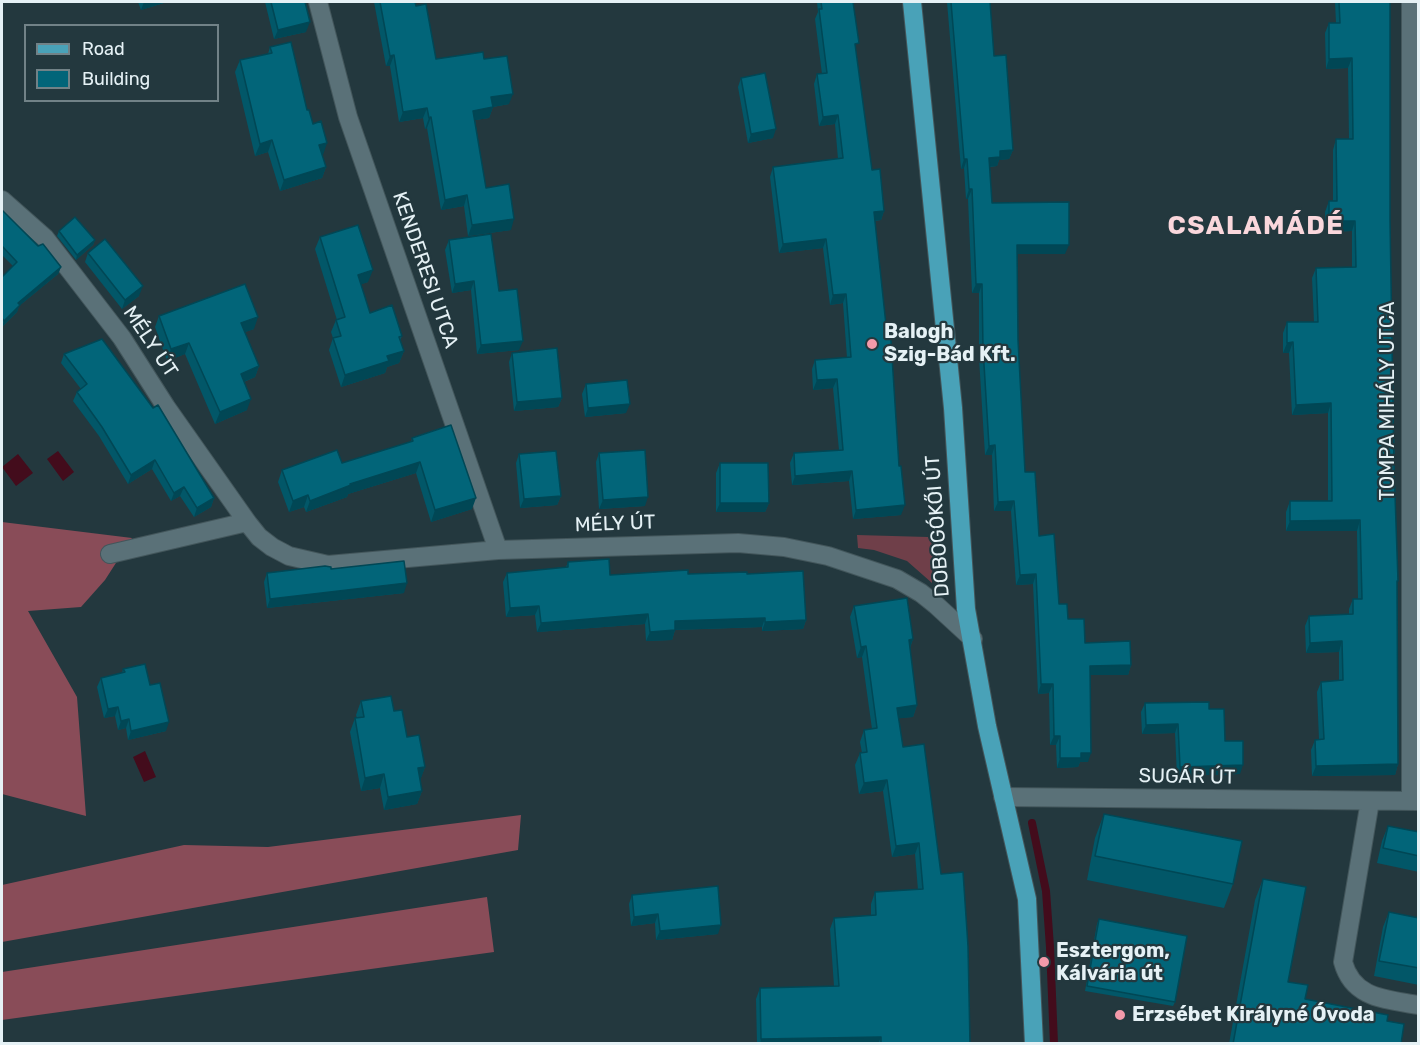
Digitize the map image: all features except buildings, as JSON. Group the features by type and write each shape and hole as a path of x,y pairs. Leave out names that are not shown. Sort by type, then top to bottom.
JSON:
{"main road":[{"name":"DOBOGÓKŐI ÚT","path":"912,2 953,408 966,609 987,726 1027,898 1034,1044"}],"street":[{"name":"KENDERESI UTCA","path":"318,2 348,117 498,550"},
{"name":"TOMPA MIHÁLY UTCA","path":"1411,2 1415,801"},
{"name":"MÉLY ÚT","path":"2,200 45,238 122,338 166,407 259,537 289,556 328,565 498,550 738,543 784,547 828,556 897,579 936,605 973,639"},
{"path":"110,554 247,522"},
{"name":"SUGÁR ÚT","path":"1003,797 1415,801"},
{"path":"1370,801 1343,962 1348,977 1360,989 1378,997 1419,1005"}],"shaded area":[{"path":"58,451 74,472 63,481 47,459"},
{"path":"18,454 33,473 16,486 2,467"},
{"path":"2,522 132,538 105,580 81,607 28,611 77,697 86,816 2,794"},
{"path":"857,535 928,537 933,546 932,583 907,561 874,550 858,548"},
{"path":"145,751 156,777 144,782 133,757"},
{"path":"521,815 518,850 2,942 2,885 184,845 268,847"},
{"path":"487,897 494,952 2,1020 2,972"}],"waterway":[{"path":"1032,823 1046,891 1054,1044"}],"place":[{"name":"Balogh Szig-Bád Kft.","path":"872,344"},
{"name":"Esztergom, Kálvária út","path":"1044,962"},
{"name":"Erzsébet Királyné Óvoda","path":"1120,1015"}],"district":[{"name":"CSALAMÁDÉ","path":"1256,226"}]}
